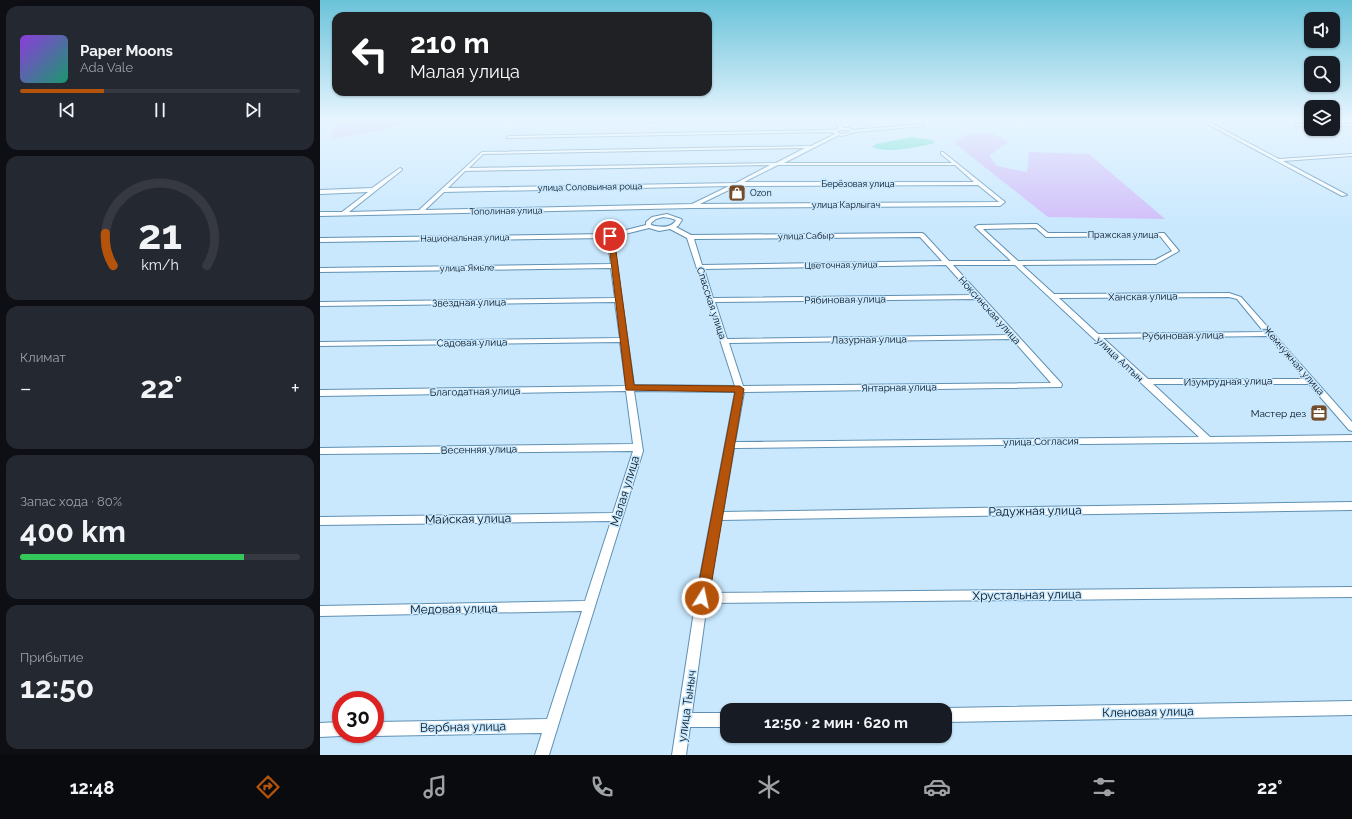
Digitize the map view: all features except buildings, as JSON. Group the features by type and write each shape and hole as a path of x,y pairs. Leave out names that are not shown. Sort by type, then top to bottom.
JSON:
{"street":[{"path":"420,212 480,155"},
{"path":"672,216 677,217 679,222 671,227 659,229 650,226 648,223 654,218 672,216 797,155"},
{"path":"946,155 979,183"},
{"path":"1268,155 1344,196"},
{"path":"1277,160 1348,155"},
{"path":"464,170 956,164"},
{"path":"343,214 400,169"},
{"name":"Берёзовая улица","path":"737,184 979,183"},
{"name":"улица Карлыгач","path":"692,206 1000,204 1002,202 979,183"},
{"name":"улица Соловьиная роща","path":"444,190 737,184"},
{"path":"320,192 373,190"},
{"name":"Тополиная улица","path":"320,214 692,206"},
{"name":"Национальная улица","path":"320,240 610,236 650,226"},
{"name":"Пражская улица","path":"981,263 1015,263 1156,262 1176,251 1162,234 1046,235 1037,226 978,227 1015,263 1032,279"},
{"path":"671,227 690,238"},
{"name":"улица Сабыр","path":"690,238 922,235"},
{"name":"Ноксинская улица","path":"922,235 1058,385"},
{"name":"Малая улица","path":"542,755 638,451 610,236"},
{"name":"Спасская улица","path":"690,238 740,389"},
{"name":"Цветочная улица","path":"700,267 981,263"},
{"name":"улица Ямьле","path":"320,270 614,266"},
{"name":"улица Алтын","path":"1032,279 1207,440"},
{"name":"Ханская улица","path":"1052,296 1234,296"},
{"name":"Жемчужная улица","path":"1234,296 1242,300 1352,428"},
{"name":"Рябиновая улица","path":"711,300 978,297"},
{"name":"Звёздная улица","path":"320,304 618,300"},
{"name":"Рубиновая улица","path":"1095,336 1272,334"},
{"name":"Лазурная улица","path":"724,340 1014,337"},
{"name":"Садовая улица","path":"320,344 624,340"},
{"name":"Изумрудная улица","path":"1145,382 1311,381"},
{"name":"Янтарная улица","path":"740,389 1058,385"},
{"path":"630,388 740,389 702,598"},
{"name":"Благодатная улица","path":"320,393 630,388"},
{"name":"улица Согласия","path":"730,445 1352,438"},
{"name":"Весенняя улица","path":"320,451 637,447"},
{"name":"Радужная улица","path":"718,516 1352,506"},
{"name":"Майская улица","path":"320,521 617,517"},
{"name":"Хрустальная улица","path":"702,598 1350,595"},
{"name":"улица Тыныч","path":"679,755 702,598"},
{"name":"Медовая улица","path":"320,611 589,606"},
{"name":"Кленовая улица","path":"952,716 1352,708"},
{"path":"685,720 720,720"},
{"name":"Вербная улица","path":"384,729 551,726"},
{"path":"320,730 332,730"}],"shaded area":[{"path":"970,155 990,155 989,156 997,166 1027,172 1029,155 1090,155 1165,219 1048,217"}],"place":[{"name":"Ozon","path":"737,193"},
{"name":"Мастер дез","path":"1319,413"}],"route":[{"path":"610,236 630,388 740,389 702,598"}]}
